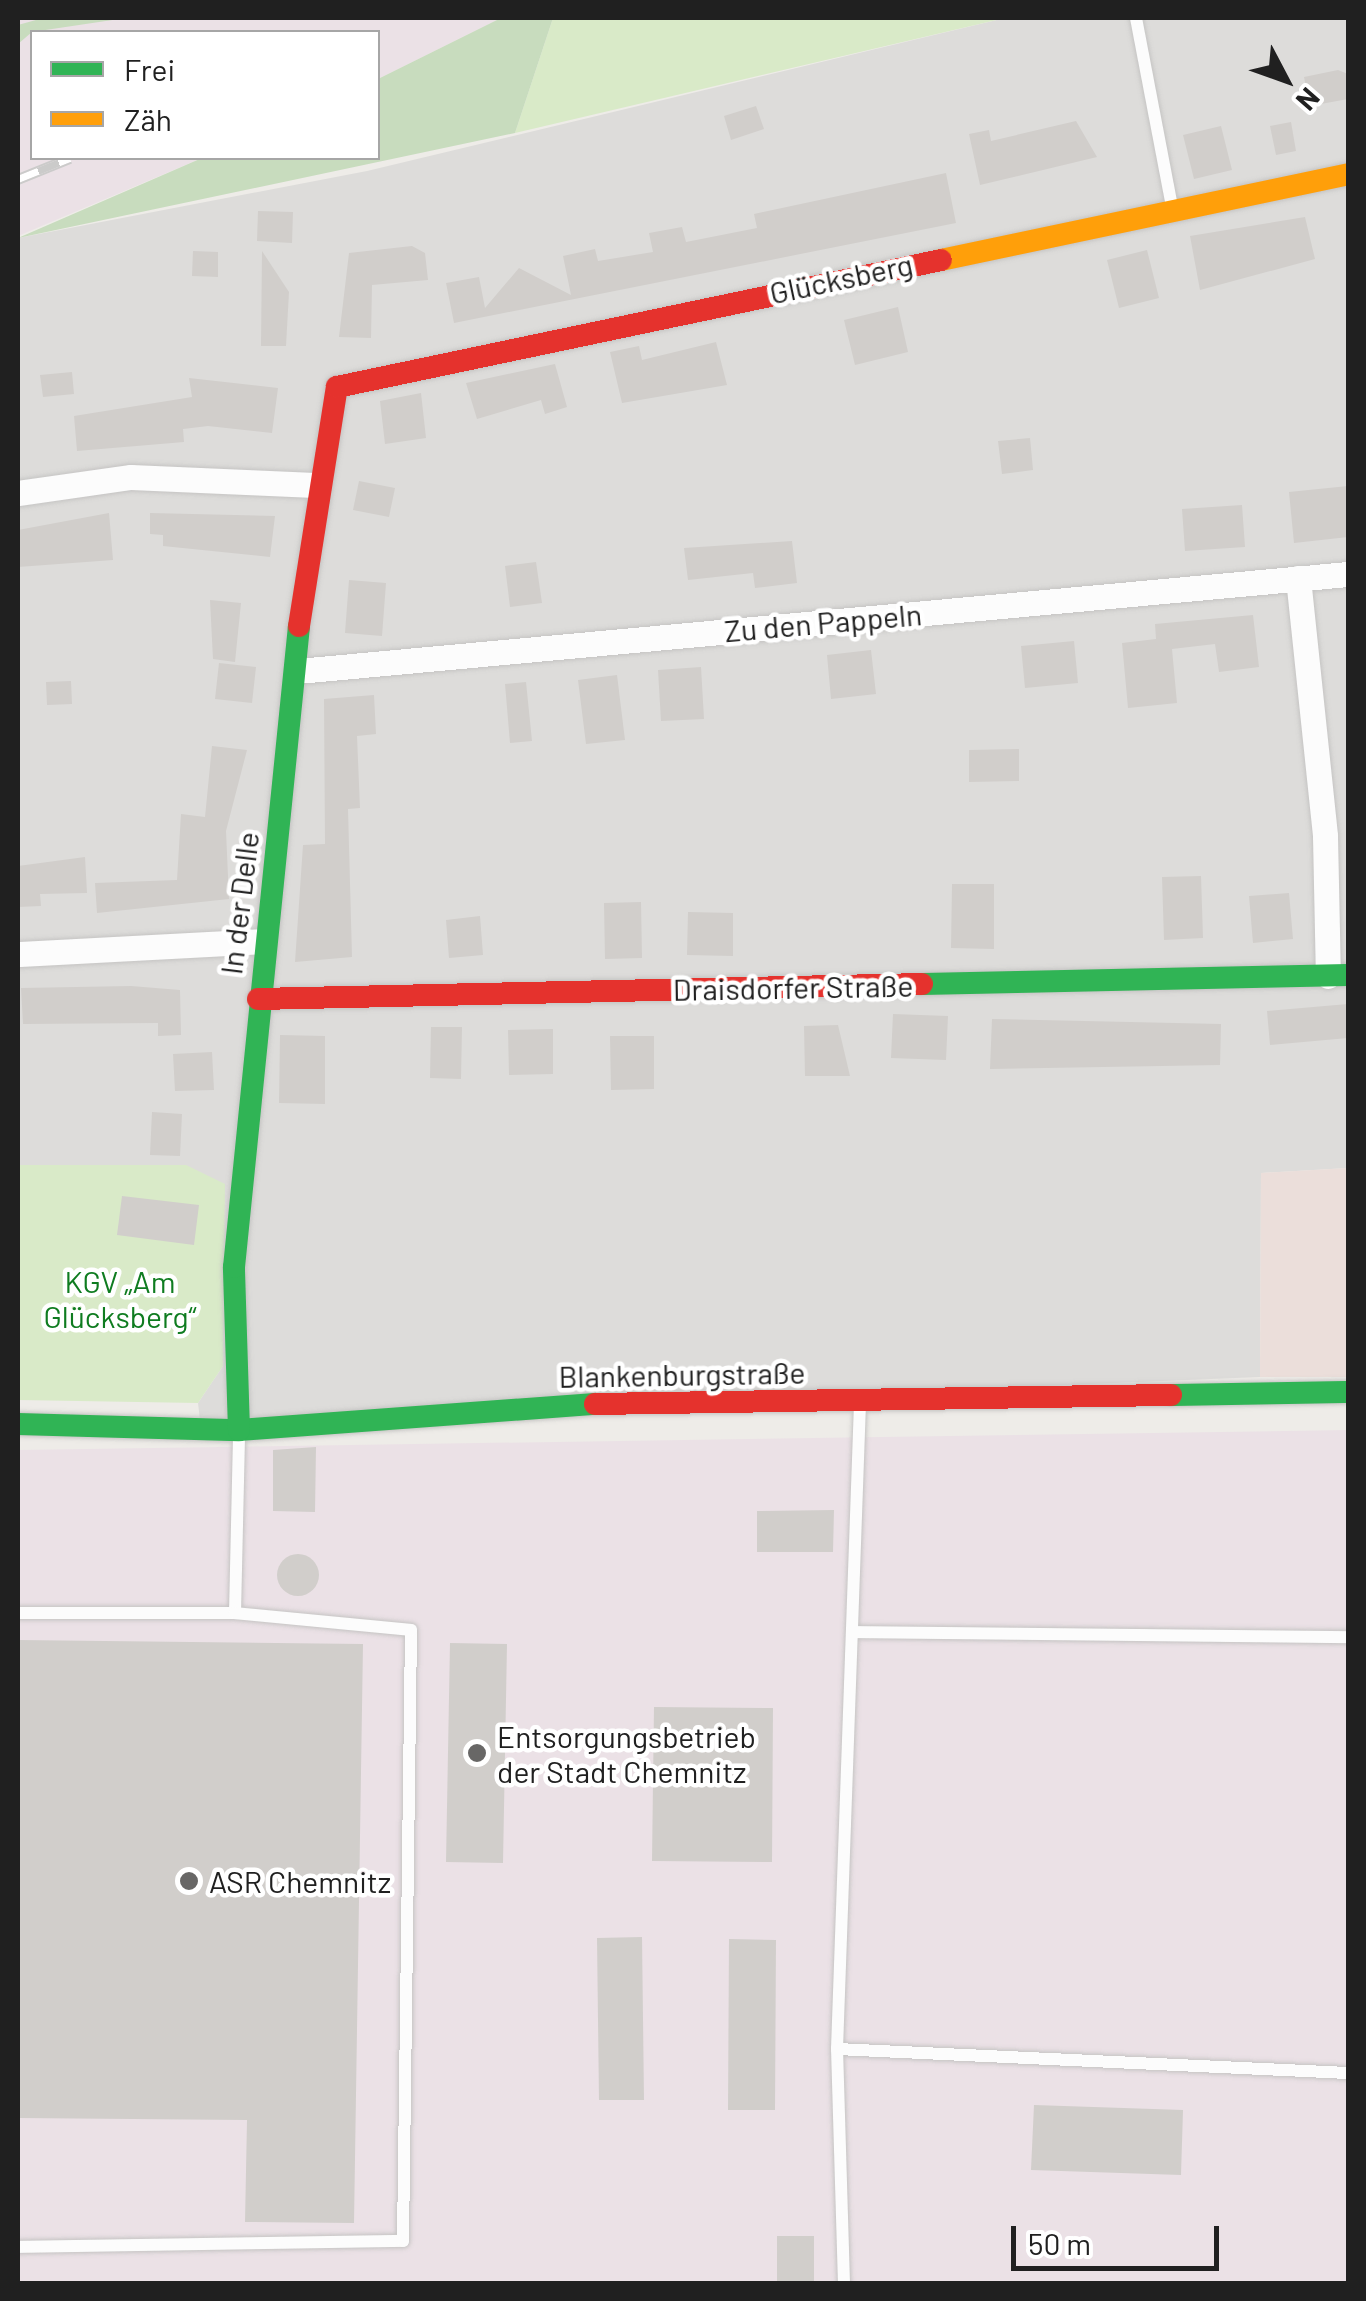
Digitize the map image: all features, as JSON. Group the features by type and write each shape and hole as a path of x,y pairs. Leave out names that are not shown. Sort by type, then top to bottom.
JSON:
{"street":[{"name":"Glücksberg","path":"336,387 1348,174"},
{"name":"In der Delle","path":"238,1430 234,1267 262,941 298,671 315,485 336,387"},
{"path":"18,494 131,478 315,485"},
{"name":"Zu den Pappeln","path":"298,671 1348,574"},
{"name":"Draisdorfer Straße","path":"258,998 1338,976 1298,578"},
{"path":"18,954 262,941"},
{"name":"Blankenburgstraße","path":"18,1424 238,1430 578,1404 1348,1392"}],"lane":[{"path":"1136,18 1173,210"},
{"path":"844,2284 837,2049 860,1401"},
{"path":"235,1614 238,1430"},
{"path":"18,1612 235,1614 410,1630 403,2241 18,2247"},
{"path":"853,1632 1348,1637"},
{"path":"837,2049 1348,2073"}],"shaded area":[{"path":"18,18 501,18 380,78 380,30 30,30 30,160 197,160 18,236"},
{"path":"1005,18 1348,18 1348,1168 1261,1173 1260,1377 200,1420 198,1403 223,1366 186,1165 18,1165 18,238 367,171"},
{"path":"1348,1168 1348,1377 1260,1377 1261,1173"},
{"path":"1348,1430 1348,2283 18,2283 18,1450"}],"green space":[{"path":"43,18 126,18 30,30 18,44 18,25"},
{"path":"501,18 553,18 515,133 18,238 197,160 380,160 380,78"},
{"path":"553,18 1005,18 515,133"},
{"name":"KGV „Am Glücksberg“","path":"18,1165 186,1165 225,1184 223,1366 198,1403 18,1400"}],"building":[{"path":"1338,70 1348,74 1348,99 1310,106 1304,77"},
{"path":"756,106 764,129 731,140 724,116"},
{"path":"1076,121 1097,157 980,185 969,134 989,130 991,141"},
{"path":"1291,122 1296,151 1276,155 1270,126"},
{"path":"1221,126 1232,170 1194,179 1183,135"},
{"path":"946,173 956,223 454,323 446,283 479,277 485,308 519,268 571,295 563,256 595,249 598,261 653,252 649,233 682,227 686,242 757,228 754,214"},
{"path":"258,211 293,212 292,243 257,241"},
{"path":"1305,217 1315,259 1200,290 1190,236"},
{"path":"412,246 425,253 428,280 372,285 371,338 339,337 349,253"},
{"path":"1147,250 1159,298 1119,308 1107,260"},
{"path":"193,251 218,252 218,277 192,276"},
{"path":"262,251 289,292 286,346 261,346"},
{"path":"898,307 908,352 855,365 844,320"},
{"path":"716,342 727,385 622,403 610,352 639,346 642,360"},
{"path":"555,364 567,407 545,414 541,400 477,419 466,383"},
{"path":"72,372 74,394 43,397 40,375"},
{"path":"189,378 278,388 272,433 208,426 183,429 184,442 77,451 74,416 192,397"},
{"path":"421,393 426,438 385,444 380,401"},
{"path":"1030,438 1033,470 1002,474 998,441"},
{"path":"359,481 395,488 389,517 353,510"},
{"path":"1348,486 1348,537 1294,543 1289,492"},
{"path":"1242,505 1245,547 1185,551 1182,509"},
{"path":"109,513 113,560 18,567 18,530"},
{"path":"150,513 275,516 270,557 163,546 163,535 150,534"},
{"path":"792,541 797,583 755,588 753,573 688,580 684,548"},
{"path":"536,562 542,603 510,607 505,566"},
{"path":"349,580 386,583 382,636 345,633"},
{"path":"210,600 241,603 235,662 213,659"},
{"path":"1253,615 1259,667 1219,672 1215,644 1172,649 1177,703 1128,708 1122,643 1156,639 1155,624"},
{"path":"1074,641 1078,683 1025,688 1021,646"},
{"path":"871,650 876,694 831,699 827,655"},
{"path":"219,663 256,667 252,703 215,699"},
{"path":"701,667 704,719 661,721 658,670"},
{"path":"617,675 625,740 586,744 578,680"},
{"path":"71,681 72,704 47,705 46,682"},
{"path":"526,682 532,741 510,743 505,684"},
{"path":"374,695 376,734 357,736 360,808 348,809 352,957 295,962 303,845 325,844 324,699"},
{"path":"212,746 247,750 226,831 229,899 97,913 95,883 177,880 181,814 205,817"},
{"path":"1019,749 1019,781 969,782 969,750"},
{"path":"85,857 87,893 40,894 41,906 18,907 18,866"},
{"path":"1201,876 1203,938 1164,940 1162,877"},
{"path":"952,884 994,884 994,949 951,948"},
{"path":"1289,893 1293,939 1253,943 1249,896"},
{"path":"641,902 642,958 605,959 604,903"},
{"path":"688,912 733,913 733,956 687,955"},
{"path":"480,916 483,955 449,958 446,920"},
{"path":"131,986 180,990 181,1035 158,1036 158,1023 23,1024 21,988"},
{"path":"1348,1004 1348,1038 1270,1045 1267,1011"},
{"path":"893,1014 948,1016 946,1060 891,1058"},
{"path":"992,1019 1221,1024 1220,1065 990,1069"},
{"path":"838,1025 850,1076 805,1076 804,1026"},
{"path":"431,1027 462,1027 461,1079 430,1078"},
{"path":"553,1029 553,1074 509,1075 508,1030"},
{"path":"280,1035 325,1036 325,1104 279,1103"},
{"path":"610,1036 654,1036 654,1089 611,1090"},
{"path":"212,1052 214,1090 175,1091 173,1054"},
{"path":"152,1112 182,1114 180,1156 150,1155"},
{"path":"122,1196 199,1205 194,1245 117,1235"},
{"path":"316,1447 315,1512 273,1511 273,1450"},
{"path":"834,1510 833,1552 757,1552 757,1511"},
{"path":"298,1554 313,1560 319,1575 313,1590 298,1596 283,1590 277,1575 283,1560"},
{"name":"ASR Chemnitz","path":"18,1640 363,1644 354,2223 245,2222 247,2120 18,2118"},
{"name":"Entsorgungsbetrieb der Stadt Chemnitz","path":"450,1643 507,1644 503,1863 446,1862"},
{"path":"654,1707 773,1708 772,1862 652,1861"},
{"path":"642,1937 644,2100 599,2100 597,1938"},
{"path":"729,1939 776,1940 775,2110 728,2110"},
{"path":"1034,2105 1183,2110 1181,2175 1031,2170"},
{"path":"777,2236 814,2236 814,2284 777,2284"}],"railway":[{"path":"18,179 65,160"}],"traffic: fast":[{"path":"239,1430 234,1267 299,626"},
{"path":"922,984 1348,975"},
{"path":"1171,1395 1348,1392"},
{"path":"18,1424 239,1430 595,1404"}],"traffic: slow":[{"path":"941,260 1348,174"}],"traffic: jam":[{"path":"299,626 337,387 941,260"},
{"path":"258,999 922,984"},
{"path":"595,1404 1171,1395"}],"place":[{"name":"Entsorgungsbetrieb der Stadt Chemnitz","path":"477,1753"},
{"name":"ASR Chemnitz","path":"189,1881"}]}
